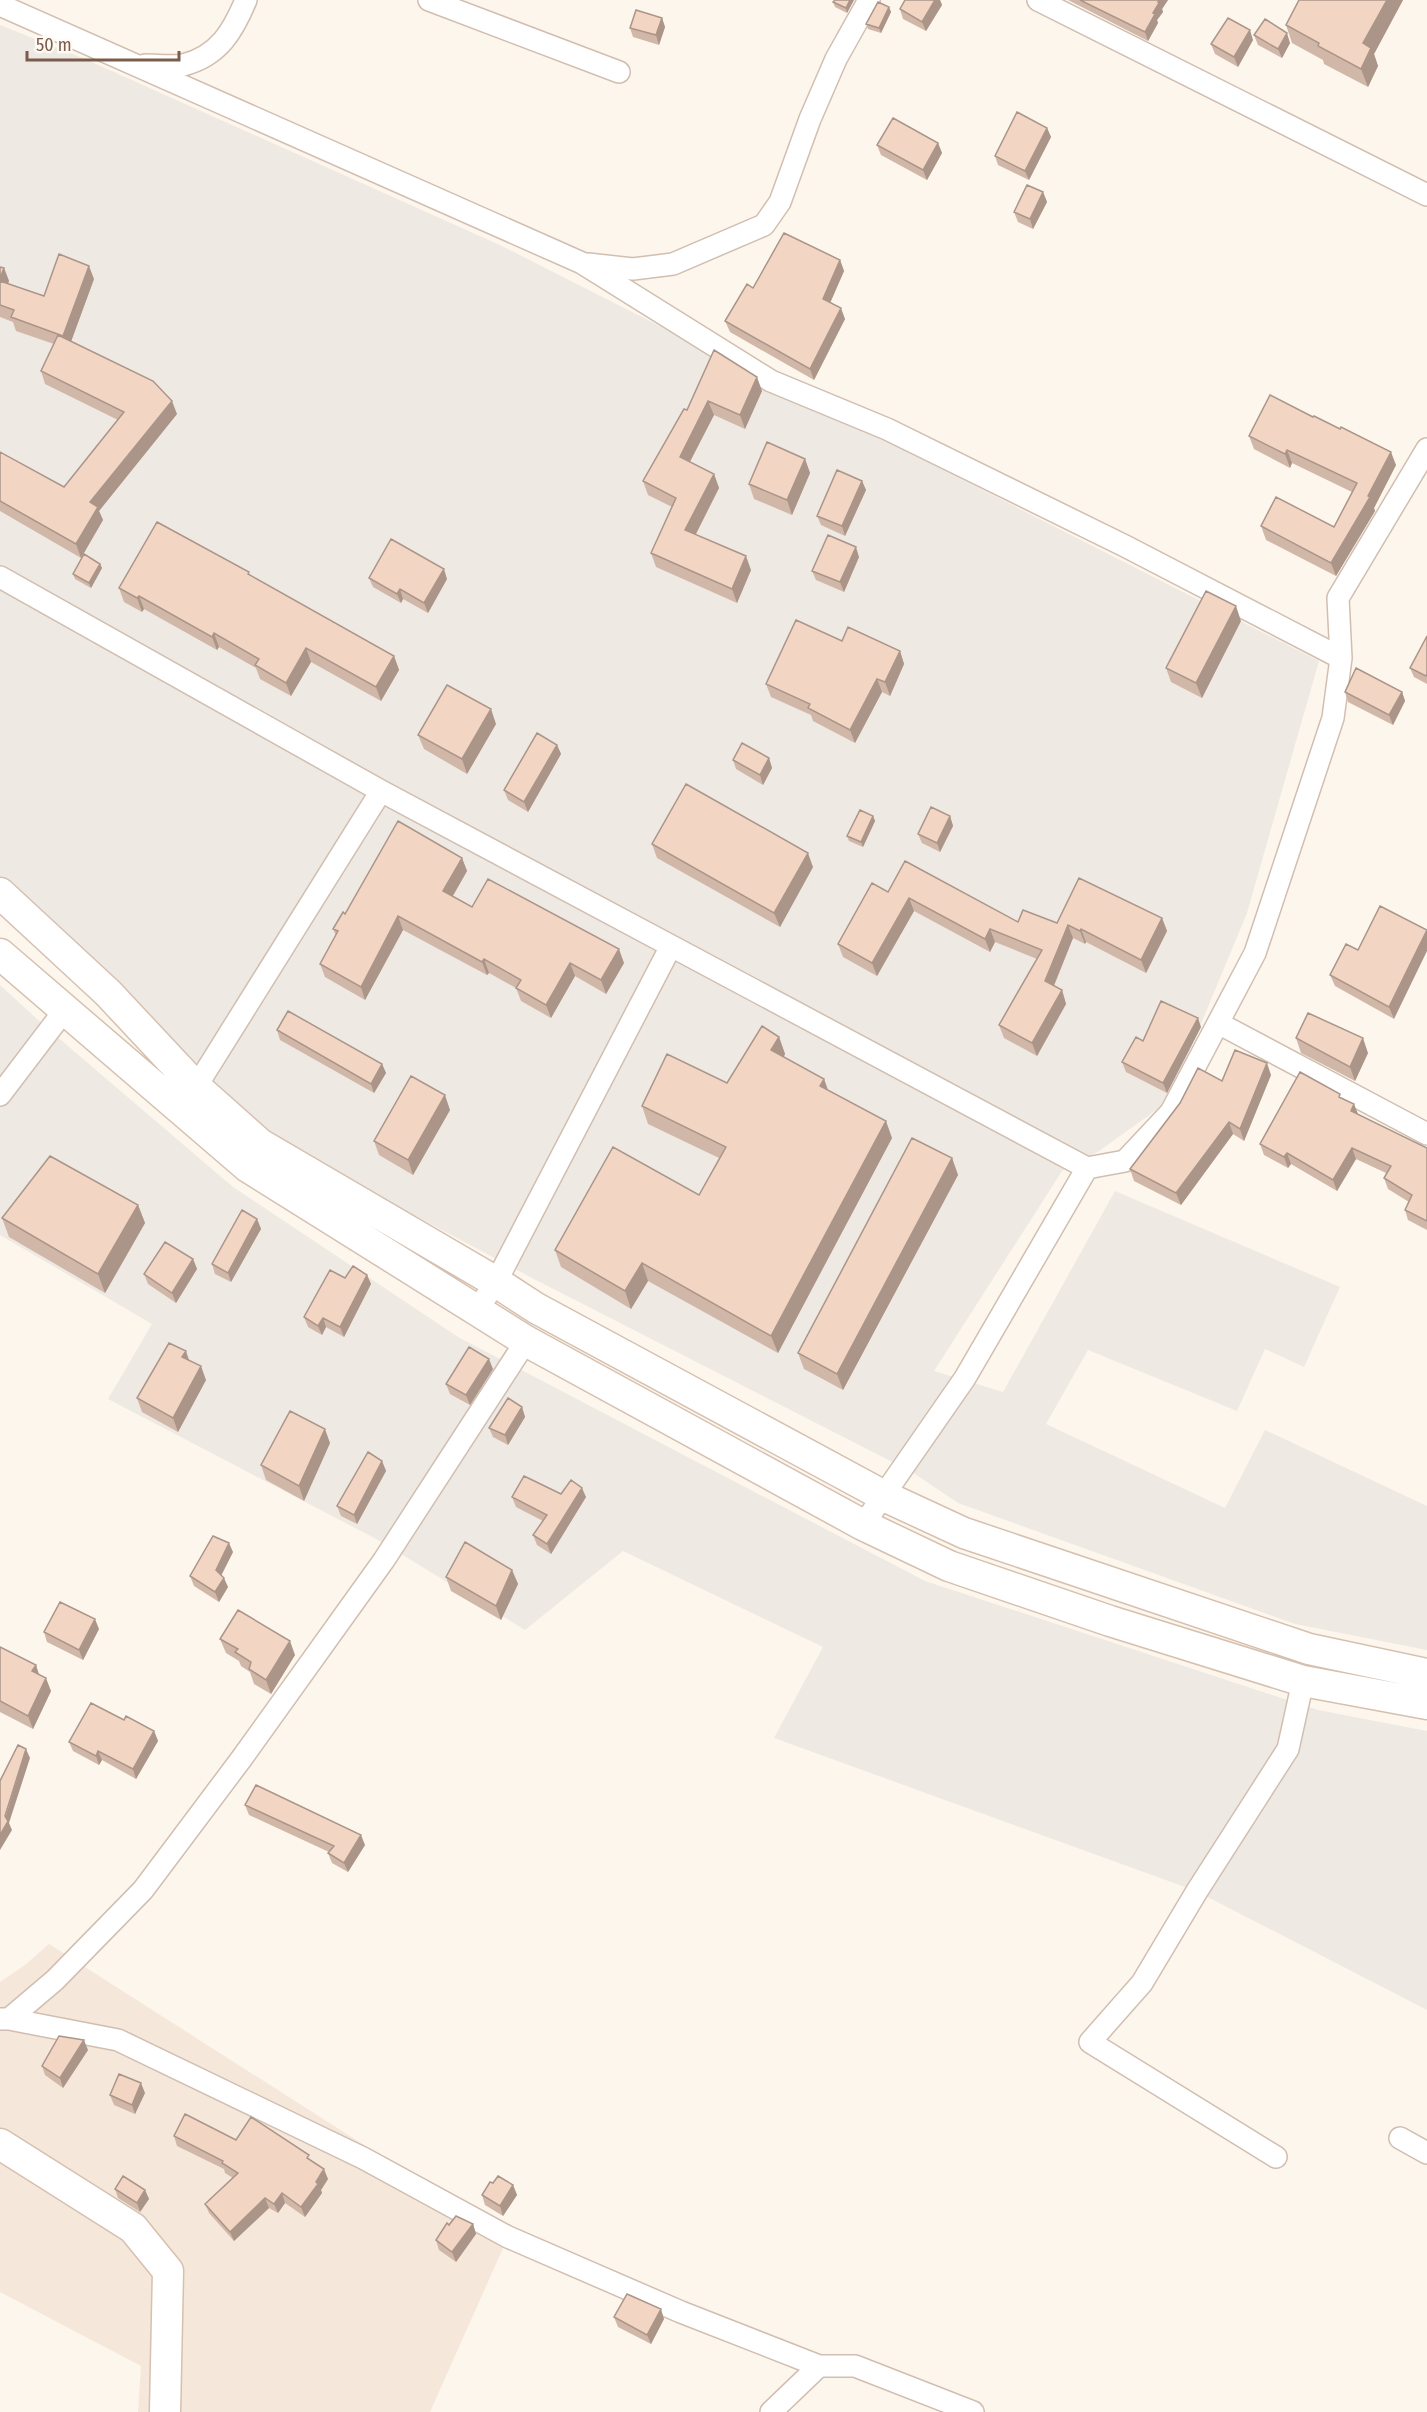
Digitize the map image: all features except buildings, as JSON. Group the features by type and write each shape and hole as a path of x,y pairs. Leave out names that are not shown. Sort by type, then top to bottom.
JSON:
{"main road":[{"path":"0,893 108,993 192,1101 248,1167 526,1341 863,1525 949,1566 1110,1621 1303,1681 1427,1704"},
{"path":"0,954 64,1011 192,1101 260,1144 496,1282 536,1308 884,1496 964,1533 1309,1649 1427,1674"},
{"path":"949,1566 964,1533"},
{"path":"1303,1681 1309,1649"},
{"path":"0,2144 133,2228 168,2271 165,2412"}],"street":[{"path":"139,66 183,65 212,52 231,33 246,0"},
{"path":"429,0 619,72"},
{"path":"582,263 633,269 673,264 764,225 780,202 810,119 836,58 869,0"},
{"path":"1038,0 1427,195"},
{"path":"0,5 582,263 771,381 907,439 1125,546 1341,658"},
{"path":"0,577 381,791 1087,1168 1125,1161 1171,1112 1255,953 1333,718 1341,658 1338,598 1427,449"},
{"path":"192,1101 381,791"},
{"path":"477,1310 496,1282 671,946"},
{"path":"0,1095 64,1011"},
{"path":"1218,1023 1427,1134"},
{"path":"863,1525 965,1378 1087,1168"},
{"path":"5,2019 55,1980 143,1890 242,1758 384,1560 526,1341"},
{"path":"1276,2157 1090,2042 1142,1983 1197,1891 1288,1749 1303,1681"},
{"path":"5,2019 118,2040 363,2158 508,2237 681,2312 819,2366 855,2366 973,2412"},
{"path":"1400,2138 1427,2153"},
{"path":"771,2412 819,2366"}],"shaded area":[{"path":"0,25 85,59 502,246 1319,661 1247,913 1169,1101 1099,1151 1062,1171 934,1371 1003,1392 1115,1191 1340,1287 1304,1367 1265,1349 1237,1411 1088,1350 1046,1424 1225,1508 1265,1430 1427,1506 1427,1650 1295,1624 958,1503 912,1472 532,1278 269,1138 0,907"},
{"path":"0,985 48,1029 233,1187 458,1337 925,1581 1318,1710 1427,1731 1427,2010 1196,1891 774,1738 823,1647 623,1551 525,1630 380,1541 108,1399 152,1324 0,1235"},
{"path":"49,1944 508,2237 430,2412 138,2412 141,2366 0,2292 0,1982 25,1965"}]}
